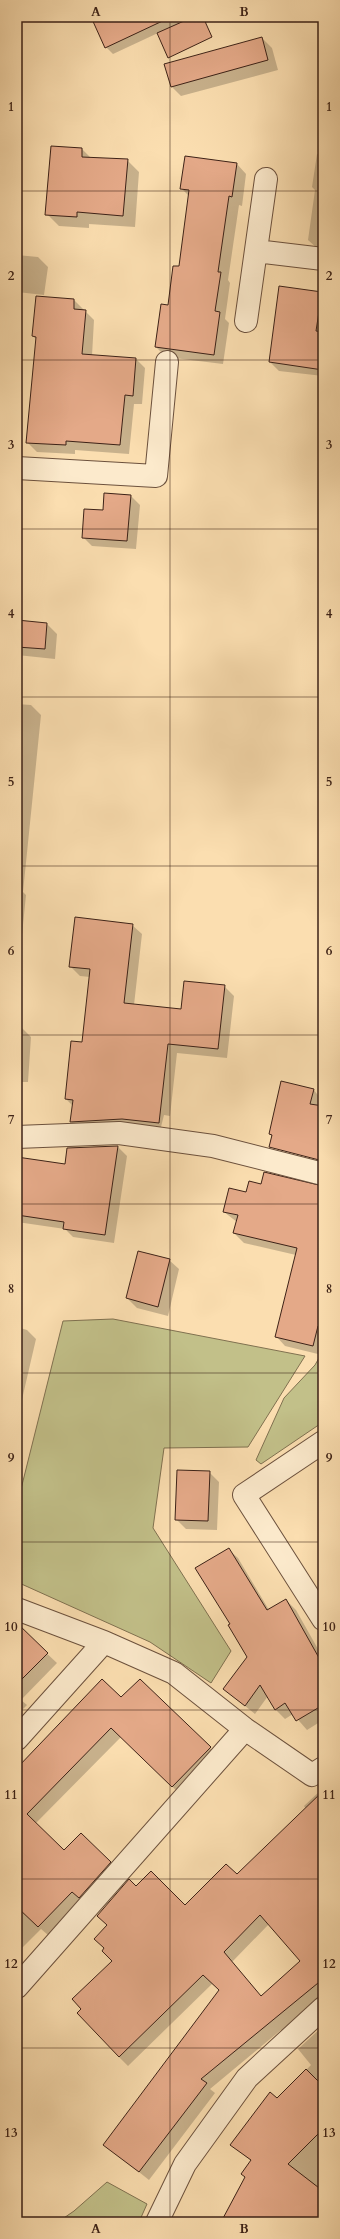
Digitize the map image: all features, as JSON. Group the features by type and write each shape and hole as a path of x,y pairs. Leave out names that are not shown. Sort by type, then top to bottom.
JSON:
{"street":[{"path":"246,321 266,179"},
{"path":"256,251 323,259"},
{"path":"17,468 156,476 167,362"},
{"path":"17,1137 119,1133 213,1146 323,1174"},
{"path":"323,1442 244,1495 323,1619"},
{"path":"17,1609 104,1642 174,1673 245,1728 312,1774 323,1768"},
{"path":"17,1739 104,1642"},
{"path":"17,1987 245,1728"},
{"path":"157,2222 185,2164 247,2078 323,2008"}],"shaded area":[{"path":"113,1319 305,1356 248,1447 164,1448 153,1528 231,1651 211,1683 150,1642 17,1582 17,1505 63,1321"},
{"path":"323,1351 323,1422 261,1464 256,1460 284,1398 315,1365"},
{"path":"107,2182 147,2204 139,2222 58,2222 74,2211"}],"building":[{"path":"91,17 171,17 105,48"},
{"path":"193,17 203,17 212,37 168,58 157,33"},
{"path":"262,37 268,60 171,87 164,64"},
{"path":"51,146 82,148 82,157 128,159 123,216 77,212 77,217 45,215"},
{"path":"185,156 237,163 232,197 229,196 218,272 221,272 215,311 220,312 214,355 155,347 161,304 168,305 173,266 179,266 189,190 180,189"},
{"path":"279,286 322,292 316,331 323,332 323,370 269,362"},
{"path":"36,296 74,299 74,309 86,310 82,354 136,358 133,396 125,395 120,445 66,441 66,445 26,443 36,337 32,336"},
{"path":"104,493 131,495 127,541 82,538 84,509 103,510"},
{"path":"17,620 47,623 45,649 17,647"},
{"path":"75,917 133,924 124,1003 181,1009 184,981 225,985 218,1049 168,1044 159,1123 122,1119 70,1122 73,1100 65,1099 71,1041 82,1042 90,969 69,967"},
{"path":"281,1081 314,1089 310,1104 323,1106 323,1161 269,1147 272,1135 269,1134"},
{"path":"118,1146 105,1235 63,1229 64,1222 17,1215 17,1157 65,1164 67,1148"},
{"path":"264,1172 323,1186 323,1327 318,1326 313,1346 275,1337 297,1248 233,1233 238,1215 223,1212 229,1188 246,1192 249,1181 261,1184"},
{"path":"138,1251 170,1259 158,1307 126,1298"},
{"path":"177,1470 210,1471 208,1521 175,1520"},
{"path":"229,1548 267,1610 286,1599 323,1665 323,1705 296,1721 285,1703 275,1710 260,1685 245,1706 223,1689 247,1657 228,1625 230,1624 195,1568"},
{"path":"17,1623 48,1653 17,1684"},
{"path":"102,1679 121,1697 140,1679 211,1747 172,1787 111,1728 27,1814 64,1850 81,1833 111,1862 79,1898 72,1892 38,1927 17,1907 17,1768"},
{"path":"323,1791 323,1989 318,1983 201,2079 207,2083 139,2172 103,2145 219,1990 203,1975 119,2057 77,2013 81,2009 72,1999 112,1961 102,1951 104,1948 94,1939 107,1925 97,1916 129,1879 136,1886 151,1871 185,1905 226,1864 237,1874","holes":["260,1915 300,1961 261,1996 224,1952"]},
{"path":"306,2069 323,2086 323,2129 288,2164 323,2191 323,2222 221,2222 245,2177 241,2174 251,2160 230,2145 270,2092 277,2098"}]}
